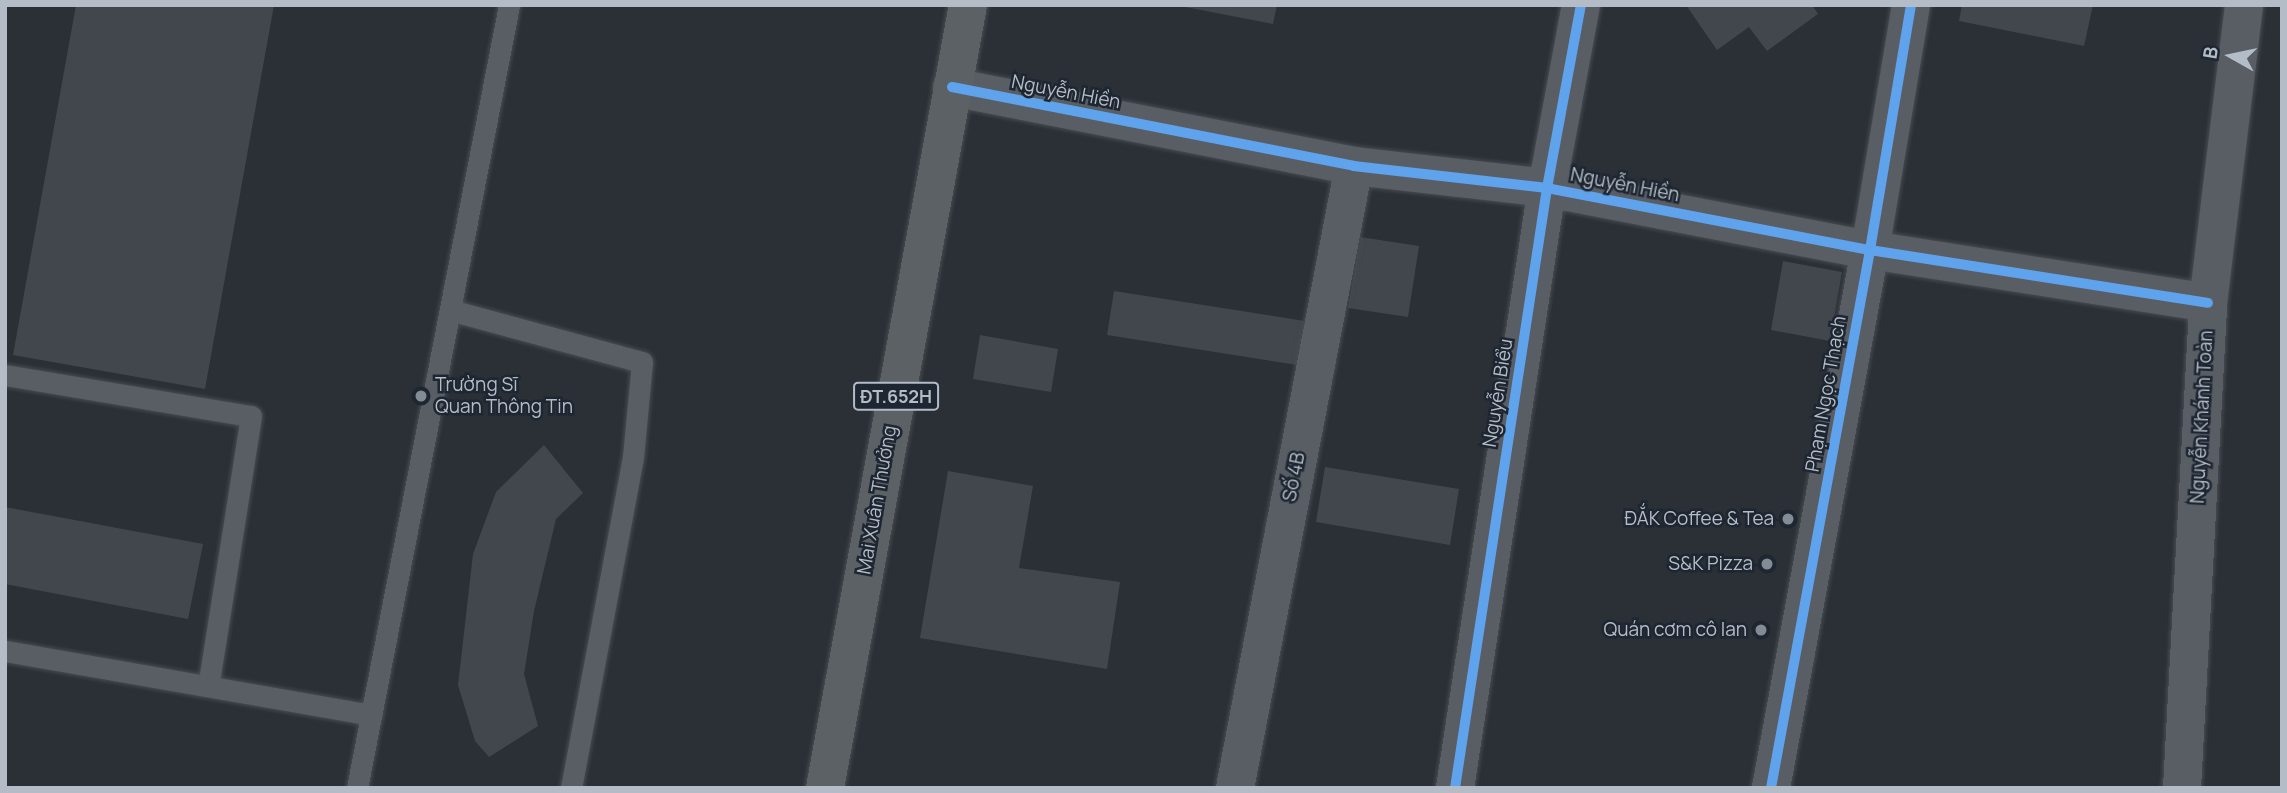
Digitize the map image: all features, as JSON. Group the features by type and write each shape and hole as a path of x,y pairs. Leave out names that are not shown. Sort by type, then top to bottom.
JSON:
{"main road":[{"name":"Mai Xuân Thưởng","path":"825,788 968,5"}],"street":[{"name":"Nguyễn Biểu","path":"1455,788 1547,188 1581,5"},
{"name":"Phạm Ngọc Thạch","path":"1771,788 1870,250 1911,5"},
{"name":"Nguyễn Khánh Toàn","path":"2182,788 2208,303 2244,5"},
{"name":"Nguyễn Hiền","path":"952,87 1354,166 1547,188 1870,250 2208,303"},
{"name":"Số 4B","path":"1235,788 1354,166"}],"lane":[{"path":"357,788 509,5"},
{"path":"450,310 642,362 633,457 571,788"},
{"path":"5,375 251,416 208,687"},
{"path":"5,651 371,715"}],"building":[{"path":"76,5 274,5 205,389 13,355"},
{"path":"1175,5 1277,5 1273,24"},
{"path":"1686,5 1812,5 1818,14 1767,51 1749,27 1717,50"},
{"path":"1962,5 2093,5 2084,46 1959,21"},
{"path":"1360,237 1419,246 1408,317 1348,308"},
{"path":"1783,261 1842,272 1830,341 1771,330"},
{"path":"1114,291 1311,322 1304,366 1107,335"},
{"path":"980,335 1058,349 1051,392 973,379"},
{"path":"544,445 583,493 556,519 534,611 524,674 538,726 489,757 475,741 458,685 473,554 496,492"},
{"path":"1325,467 1459,489 1450,545 1316,522"},
{"path":"948,471 1033,486 1019,568 1120,582 1107,669 920,638"},
{"path":"5,507 203,544 188,619 5,584"}],"cycle path":[{"path":"1455,788 1547,188 1581,5"},
{"path":"1771,788 1870,250 1911,5"},
{"path":"952,87 1354,166 1547,188 1870,250 2208,303"}],"place":[{"name":"Trường Sĩ Quan Thông Tin","path":"421,396"},
{"name":"ĐẮK Coffee & Tea","path":"1788,519"},
{"name":"S&K Pizza","path":"1767,564"},
{"name":"Quán cơm cô lan","path":"1761,630"}]}
